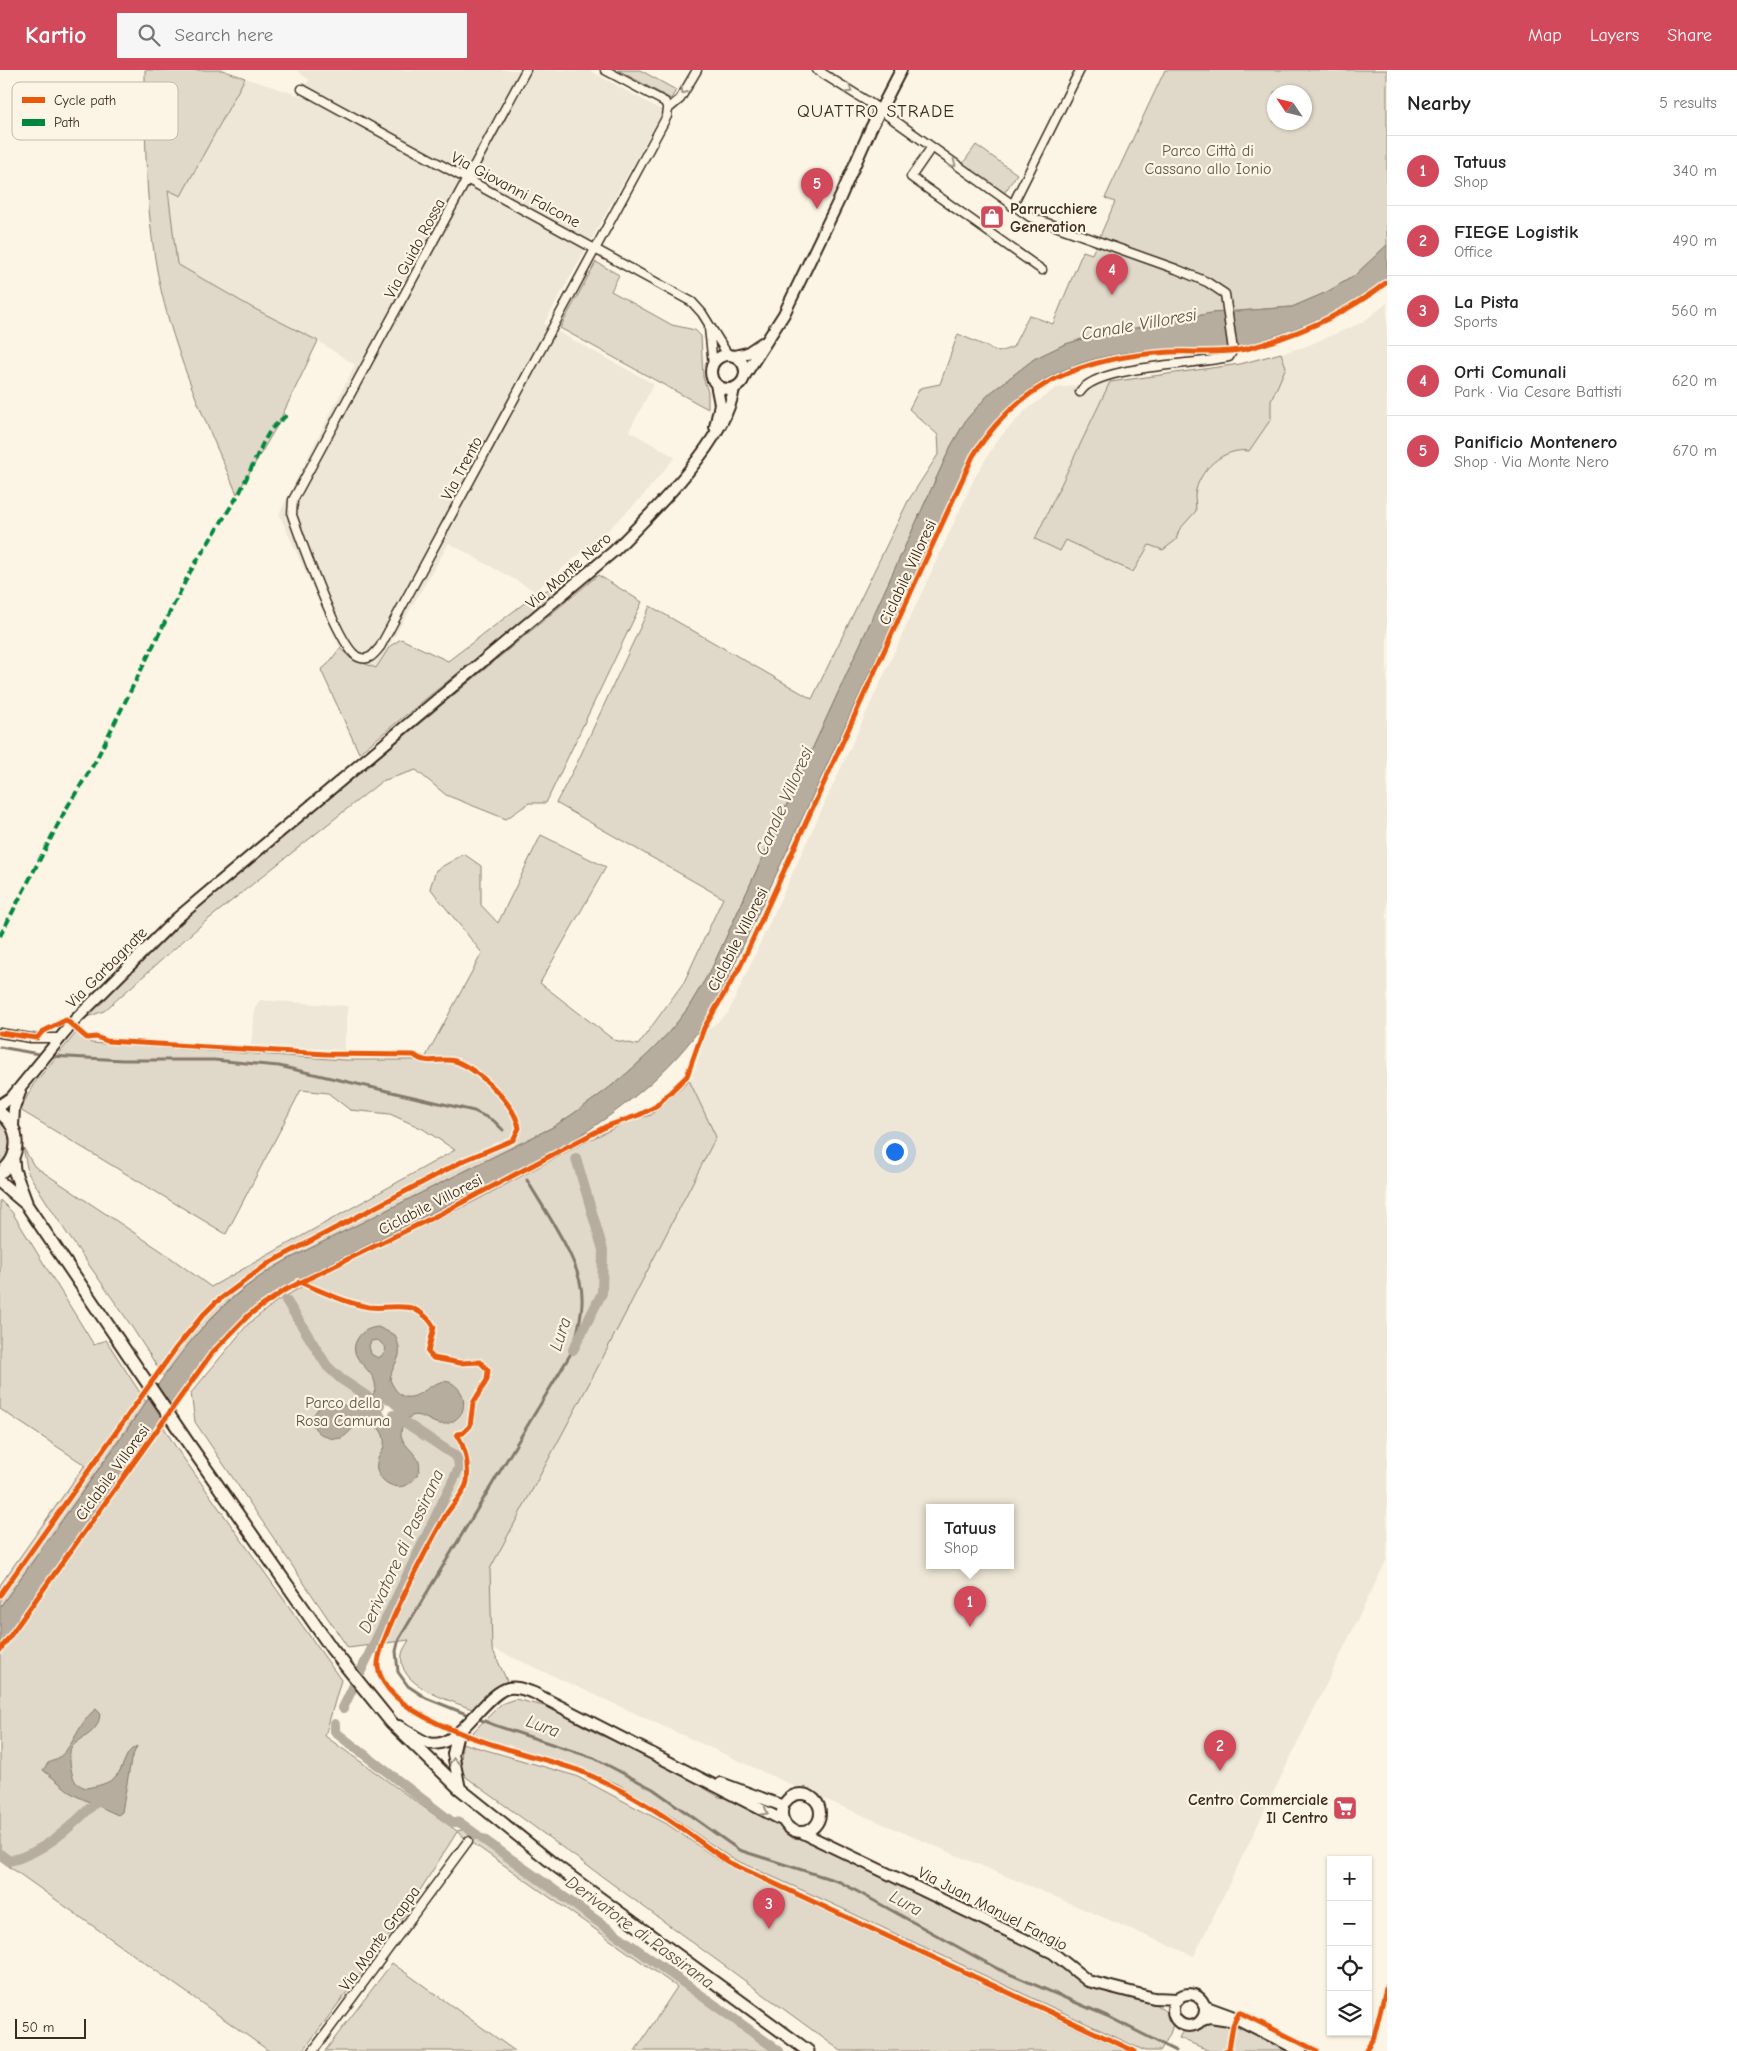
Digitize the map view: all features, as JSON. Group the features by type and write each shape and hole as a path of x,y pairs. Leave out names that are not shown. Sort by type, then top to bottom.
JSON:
{"main road":[{"path":"0,1113 13,1126 17,1148 13,1159 0,1173"},
{"path":"13,1159 14,1170 26,1204 186,1440 332,1649 392,1722 460,1789 600,1900 808,2051"},
{"path":"0,1182 26,1204"}],"street":[{"name":"Via Guido Rossa","path":"326,440 526,70"},
{"path":"605,70 665,102 668,109"},
{"name":"Via Trento","path":"326,440 293,500 292,516 340,633 352,652 366,659 372,656 380,647 667,116 668,109 680,99 697,70"},
{"path":"817,70 879,110 1030,217 1207,282 1222,291 1227,301 1233,350 1232,354 1227,358 1168,364 1093,380 1080,392"},
{"path":"770,336 747,353 719,358 713,365 712,375 716,384 724,388 734,388 742,381 784,314 820,241 879,110 901,70"},
{"path":"1012,206 1080,70"},
{"name":"Via Giovanni Falcone","path":"302,89 692,302 731,356"},
{"path":"931,148 911,177 1042,270"},
{"name":"Via Giovanni Falcone","path":"708,324 713,365"},
{"path":"731,356 743,364 745,375"},
{"name":"Via Monte Nero","path":"714,433 720,404 716,384"},
{"name":"Via Monte Nero","path":"220,880 614,551 668,496 727,414 734,388"},
{"name":"Via Garbagnate","path":"0,1106 12,1097 49,1049 132,962 220,880"},
{"path":"0,1032 25,1038 59,1038"},
{"name":"Via Garbagnate","path":"13,1126 14,1108 23,1084"},
{"name":"Via Juan Manuel Fangio","path":"392,1722 429,1743 442,1744 458,1733 482,1707 505,1689 520,1688 784,1822 791,1829 819,1840 1053,1953 1088,1981 1154,1998 1178,1999"},
{"path":"458,1733 453,1754 460,1789"},
{"name":"Via Juan Manuel Fangio","path":"675,1766 783,1806"},
{"path":"784,1822 783,1806 796,1795 810,1797 819,1810 814,1826 819,1840"},
{"path":"801,1832 814,1826"},
{"name":"Via Monte Grappa","path":"313,2051 468,1841"},
{"path":"1243,2022 1217,2017 1202,2019 1195,2025 1187,2026 1180,2023 1173,2014 1174,2004 1178,1999 1192,1995 1197,1997 1204,2006 1243,2022 1301,2051"},
{"name":"Via Juan Manuel Fangio","path":"1154,1998 1173,2014"},
{"path":"1202,2019 1204,2006"}],"shaded area":[{"path":"296,70 589,70 663,111 544,324 654,384 629,431 675,457 642,497 605,533 535,591 449,543 376,668 350,658 340,648 279,514 355,365 318,341 251,307 177,264 168,189 181,196 245,78 301,96 309,80"},
{"path":"1387,245 1387,277 1354,301 1318,319 1242,347 1229,349 1150,350 1114,355 1081,363 1050,377 1021,396 995,422 970,456 724,987 704,1022 686,1047 651,1082 612,1114 550,1154 299,1279 259,1305 235,1325 203,1361 0,1646 0,1607 173,1364 212,1318 234,1297 287,1260 553,1127 590,1102 626,1074 674,1026 688,1008 712,968 951,446 966,420 989,394 1034,359 1063,345 1085,338 1212,313 1292,307 1327,292 1354,276"},
{"path":"1387,303 1387,1559 1194,1956 796,1787 492,1648 490,1569 716,1138 689,1080 692,1077 708,1030 728,1013 975,477 997,440 1025,411 1056,388 1240,364 1304,347 1363,322"},
{"path":"260,1000 348,1006 344,1050 251,1045 255,1007"},
{"path":"378,1327 395,1335 398,1343 399,1355 390,1380 398,1393 407,1397 415,1396 433,1385 442,1382 451,1383 460,1391 464,1402 461,1413 452,1422 440,1424 417,1415 409,1417 404,1422 401,1435 406,1445 418,1459 420,1465 416,1477 410,1483 399,1487 384,1481 378,1473 377,1461 384,1441 379,1428 367,1422 362,1422 356,1425 344,1437 335,1439 319,1433 313,1424 315,1413 322,1405 329,1402 358,1408 366,1404 373,1395 374,1379 355,1354 355,1346 362,1333","holes":["378,1340 386,1348 384,1354 378,1358 371,1354 369,1346 371,1341"]},
{"path":"96,1709 100,1713 99,1720 93,1731 71,1748 71,1768 77,1784 86,1788 102,1784 116,1776 127,1755 137,1746 131,1760 122,1812 118,1815 74,1795 43,1770 48,1763 63,1754 89,1715"}],"green space":[{"path":"145,70 222,70 245,78 181,196 168,190 177,264 251,307 318,341 278,424 237,494 188,379 169,320 155,259 147,188 146,140 178,140 178,82 145,82"},
{"path":"618,70 640,70 676,90 671,99"},
{"name":"Parco Città di Cassano allo Ionio","path":"1165,70 1387,70 1387,245 1354,276 1327,292 1292,307 1212,313 1085,338 1063,345 1034,359 989,394 966,420 951,446 712,968 688,1008 659,1043 626,1074 590,1102 553,1127 287,1260 249,1284 204,1326 164,1377 28,1173 23,1147 34,1166 163,1252 211,1287 455,1150 423,1129 390,1114 350,1110 328,1093 301,1090 226,1234 20,1110 33,1085 76,1033 91,1043 345,1060 424,1060 482,953 430,888 436,870 464,854 481,866 481,905 498,923 541,835 606,867 540,983 614,1040 638,1045 684,982 723,898 556,803 577,763 650,606 812,699 908,501 939,453 938,435 909,409 920,388 940,384 958,334 999,352 1013,347 1029,315 1053,324 1083,251 1092,254 1115,202 1105,198"},
{"path":"976,145 1017,174 1003,195 961,166"},
{"path":"596,262 619,275 611,291 672,325 695,330 701,336 703,377 708,392 708,409 560,328"},
{"path":"1281,353 1286,367 1271,401 1271,419 1249,451 1230,453 1214,462 1207,469 1197,486 1195,495 1196,511 1179,530 1176,540 1163,550 1149,545 1133,572 1066,540 1060,551 1035,539 1110,382 1240,364"},
{"path":"598,575 642,602 546,803 529,803 506,819 446,795 416,770 382,781 200,926 104,1011 87,1017 194,911"},
{"path":"574,579 359,753 321,670 340,648 350,658 376,668 390,646 401,639 448,661 535,595"},
{"name":"Parco della Rosa Camuna","path":"689,1080 716,1137 600,1363 490,1569 492,1648 507,1681 472,1709 426,1690 407,1675 402,1665 402,1654 409,1640 348,1648 195,1422 191,1393 248,1324 277,1301 331,1270 475,1201 583,1143 631,1120 651,1115"},
{"path":"0,1121 8,1132 10,1143 7,1155 0,1165"},
{"path":"0,1200 12,1212 94,1345 106,1340 146,1402 0,1607 0,1585 85,1465 0,1409"},
{"path":"160,1421 177,1449 341,1680 325,1736 457,1831 467,1829 774,2051 635,2051 677,1987 457,1832 405,1914 303,2051 269,2051 0,1860 0,1646"},
{"path":"515,1699 548,1707 598,1734 687,1774 719,1797 727,1798 1051,1956 1070,1972 1152,2002 1172,2016 1173,2021 1168,2038 1160,2051 1145,2051 731,1858 674,1818 618,1784 581,1768 469,1736 501,1704"},
{"path":"462,1743 576,1776 667,1824 726,1865 1125,2051 841,2051 466,1777 461,1768"},
{"path":"392,1963 515,2051 325,2051"},
{"path":"1208,2020 1224,2020 1291,2051 1210,2051 1179,2038 1183,2030 1196,2029"}],"pier":[{"path":"369,1395 388,1404 408,1421 405,1425 385,1415 383,1410 367,1399"}],"waterway":[{"name":"Lura","path":"0,1047 44,1055"},
{"name":"Lura","path":"50,1056 123,1060 214,1060 279,1066 474,1111 494,1121 503,1130"},
{"path":"573,1350 602,1293 603,1250 576,1158"},
{"name":"Lura","path":"527,1180 561,1237 576,1268 582,1297 582,1310 578,1330 573,1350 399,1639 396,1651 398,1672 408,1686 426,1698 494,1725 594,1758 653,1789 739,1850 840,1882 998,1969 1107,2016 1176,2051"},
{"name":"Derivatore di Passirana","path":"286,1300 327,1366 341,1379 380,1405"},
{"name":"Derivatore di Passirana","path":"343,1708 459,1468 458,1459 454,1455 394,1415"},
{"name":"Derivatore di Passirana","path":"335,1724 335,1731 339,1735 452,1822 459,1822 477,1835"},
{"path":"0,1854 9,1861 45,1846 66,1830 95,1803"},
{"name":"Derivatore di Passirana","path":"483,1839 779,2051"}],"marked path":[{"path":"0,936 66,809 95,762 190,572 240,492 271,429 288,414"}],"cycle path":[{"name":"Ciclabile Villoresi","path":"0,1650 212,1353 249,1315 285,1290 444,1212 607,1126 639,1115 655,1107 687,1076 704,1028 740,967 973,456 991,430 1012,409 1034,391 1057,378 1083,367 1139,355 1170,352 1237,351 1284,337 1338,314 1387,282"},
{"name":"Ciclabile Villoresi","path":"0,1033 37,1038 42,1032 66,1020 87,1038 96,1037 107,1041 326,1054 414,1055 429,1061 455,1061 474,1071 503,1098 511,1109 519,1128 513,1140 465,1160 269,1263 215,1303 176,1348 0,1595"},
{"path":"299,1282 342,1300 360,1305 414,1309 426,1316 434,1327 428,1352 433,1358 460,1363 480,1362 488,1370 487,1380 473,1403 470,1426 463,1433 457,1434 466,1456 468,1468 466,1485 447,1513 418,1566 395,1614 380,1655 378,1667 388,1688 407,1706 434,1722 465,1735 580,1771 597,1779 659,1813 728,1862 1134,2051"},
{"path":"1365,2051 1374,2037 1387,1984"},
{"path":"1225,2051 1229,2049 1233,2025 1239,2012 1317,2051"}],"place":[{"name":"Panificio Montenero","path":"817,209"},
{"name":"Parrucchiere Generation","path":"992,217"},
{"name":"Orti Comunali","path":"1112,295"},
{"name":"Tatuus","path":"970,1627"},
{"name":"FIEGE Logistik","path":"1220,1771"},
{"name":"Centro Commerciale Il Centro","path":"1345,1808"},
{"name":"La Pista","path":"769,1929"}],"district":[{"name":"QUATTRO STRADE","path":"876,111"}],"water label":[{"name":"Canale Villoresi","path":"1139,324"},
{"name":"Canale Villoresi","path":"784,801"}]}
